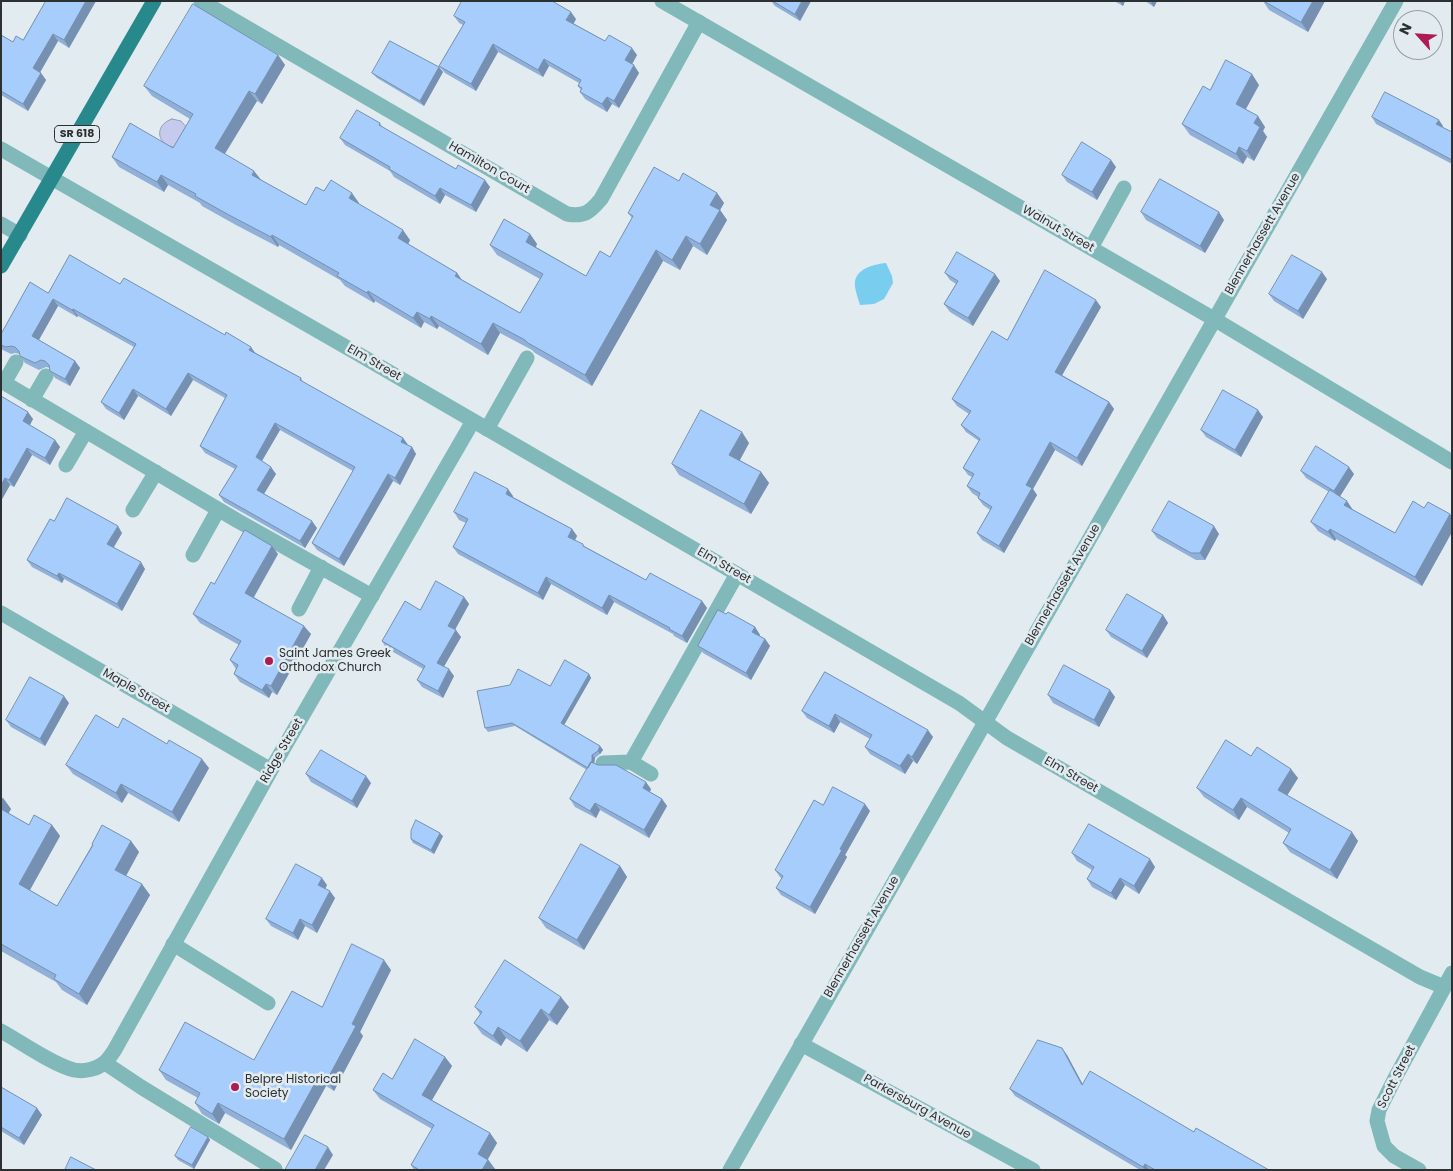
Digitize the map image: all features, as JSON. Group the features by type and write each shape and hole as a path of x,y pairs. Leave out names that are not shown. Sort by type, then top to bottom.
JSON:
{"main road":[{"name":"SR 618","path":"1,266 154,1"}],"street":[{"name":"Hamilton Court","path":"201,1 567,214 579,216 590,211 601,199 699,22"},
{"name":"Walnut Street","path":"662,1 1214,319 1452,462"},
{"name":"Blennerhassett Avenue","path":"730,1170 1396,1"},
{"name":"Elm Street","path":"1,149 959,703 986,721 1000,734 1420,977 1444,987"},
{"path":"1091,248 1124,188"},
{"path":"1,224 20,235"},
{"path":"487,429 527,358"},
{"path":"16,362 3,382 218,510 372,596"},
{"path":"32,400 46,376"},
{"name":"Ridge Street","path":"105,1062 114,1051 271,770 473,421"},
{"path":"66,466 86,431"},
{"path":"133,510 156,472"},
{"path":"193,555 218,510"},
{"path":"299,609 321,567"},
{"path":"631,762 737,574"},
{"name":"Maple Street","path":"1,613 271,770"},
{"path":"603,764 631,762 651,774"},
{"path":"174,944 268,1003"},
{"name":"Scott Street","path":"1419,1170 1394,1156 1384,1146 1377,1121 1379,1110 1452,973"},
{"path":"1,1031 57,1063 74,1070 95,1068 105,1062 140,1087 275,1169"},
{"name":"Parkersburg Avenue","path":"801,1044 1033,1170"}],"shaded area":[{"path":"172,119 181,121 187,128 176,147 170,146 161,140 160,135 162,126"},
{"path":"886,263 893,283 884,299 874,304 860,305 855,287 857,277 863,270 877,264"}],"building":[{"path":"46,1 86,1 64,40 53,34 33,68 41,73 23,104 1,91 1,35 13,42 16,36 23,40"},
{"path":"462,1 552,1 571,12 566,20 605,41 609,35 632,48 625,60 634,65 614,101 607,97 602,104 580,92 582,88 578,86 581,80 544,59 538,70 493,44 471,84 439,66 465,22 454,16"},
{"path":"773,1 802,1 795,14"},
{"path":"1264,1 1313,1 1301,22"},
{"path":"193,4 278,55 255,94 249,91 215,148 254,171 252,175 306,205 316,187 324,191 331,180 352,193 349,198 403,230 398,238 457,273 455,276 520,313 543,274 490,245 504,219 530,234 526,242 586,276 600,251 610,257 633,216 628,213 654,167 679,181 683,173 717,193 710,205 720,210 700,244 686,236 672,260 656,250 585,375 493,323 481,344 431,316 430,319 417,312 413,318 368,291 367,293 337,276 339,273 272,235 271,237 229,215 161,175 157,182 112,157 130,123 173,148 193,114 144,86"},
{"path":"390,41 439,67 420,101 372,73"},
{"path":"1226,60 1252,74 1236,104 1258,116 1254,123 1260,127 1247,151 1239,147 1236,154 1182,124 1203,86 1210,90"},
{"path":"1385,92 1439,120 1436,124 1452,132 1452,160 1372,117"},
{"path":"357,110 380,123 379,125 456,169 458,165 485,180 471,205 440,188 435,196 340,138"},
{"path":"1082,142 1111,160 1092,192 1062,175"},
{"path":"1160,179 1219,212 1200,246 1141,212"},
{"path":"957,252 995,274 968,318 944,304 958,281 945,273"},
{"path":"70,255 120,284 124,278 225,335 226,332 251,347 249,350 403,438 401,442 412,447 395,478 388,474 339,559 312,543 355,467 275,423 256,457 271,467 257,490 312,521 300,541 219,495 237,466 200,446 227,395 188,373 166,409 133,389 119,413 101,402 136,344 53,299 32,336 75,361 65,379 50,371 49,365 45,361 41,360 35,363 20,356 19,351 15,347 1,345 1,334 30,282 48,293"},
{"path":"1292,255 1322,272 1298,311 1269,294"},
{"path":"1045,270 1096,300 1055,372 1109,402 1077,458 1050,442 1026,485 1032,488 999,546 977,533 992,507 978,498 980,493 967,486 974,474 963,468 980,439 961,425 971,411 952,399 992,331 1007,340"},
{"path":"1223,390 1258,410 1235,450 1201,430"},
{"path":"1,396 28,412 23,421 55,440 45,458 27,448 9,480 5,478 1,485"},
{"path":"701,410 742,432 729,455 761,472 744,504 672,464"},
{"path":"1316,446 1349,467 1334,491 1301,471"},
{"path":"475,472 508,489 506,494 572,529 568,537 583,544 583,546 646,580 650,573 702,601 682,636 609,595 602,608 546,577 538,593 453,547 468,519 454,512"},
{"path":"1330,490 1347,501 1344,505 1395,533 1413,501 1424,508 1428,502 1450,514 1415,577 1330,529 1328,532 1311,522"},
{"path":"67,498 118,526 107,544 141,562 117,604 59,573 57,576 27,560 50,519 54,521"},
{"path":"1169,501 1214,526 1200,553 1191,553 1152,531"},
{"path":"245,530 272,546 245,593 304,626 271,686 266,684 262,690 234,674 238,665 230,660 241,641 193,614 211,582 214,584"},
{"path":"436,581 464,597 448,626 456,630 437,663 449,669 438,691 417,680 425,666 382,641 405,601 420,610"},
{"path":"1127,594 1163,615 1142,651 1106,630"},
{"path":"718,610 726,614 728,612 755,627 752,632 765,639 746,673 698,646"},
{"path":"565,660 589,674 561,723 600,746 598,751 592,755 592,761 588,768 512,723 485,728 477,691 510,685 518,669 550,686"},
{"path":"1064,665 1110,690 1094,720 1048,695"},
{"path":"825,672 928,730 912,757 908,754 900,766 865,747 872,735 835,714 829,726 802,711"},
{"path":"30,677 64,696 40,739 6,720"},
{"path":"96,715 118,728 123,718 167,744 169,740 202,759 172,812 121,784 116,793 66,765"},
{"path":"1226,740 1251,756 1257,747 1291,769 1278,790 1352,832 1330,870 1283,843 1291,829 1241,798 1233,810 1197,788"},
{"path":"321,750 366,776 352,801 306,774"},
{"path":"591,762 598,765 616,765 646,782 643,788 662,799 644,830 595,803 590,811 570,799"},
{"path":"833,787 865,804 810,907 776,888 783,876 775,870 814,800 823,805"},
{"path":"1,809 29,825 34,815 52,825 19,884 57,906 93,845 102,825 131,841 115,870 142,884 79,994 54,979 56,975 1,944"},
{"path":"416,820 440,833 431,850 411,839 411,831"},
{"path":"1089,824 1150,859 1134,886 1120,878 1111,893 1087,879 1094,867 1072,853"},
{"path":"581,844 620,866 577,940 539,918"},
{"path":"296,864 322,878 318,885 330,891 312,925 300,919 293,933 266,919"},
{"path":"352,944 384,960 352,1024 356,1026 327,1080 319,1076 284,1139 218,1103 212,1114 195,1103 200,1093 159,1070 185,1022 254,1060 292,991 322,1007"},
{"path":"505,960 561,997 549,1015 541,1009 520,1041 498,1027 493,1036 474,1023 482,1012 475,1007"},
{"path":"415,1039 445,1057 422,1095 490,1133 478,1154 488,1160 482,1170 418,1170 411,1165 434,1125 373,1090 383,1073 392,1079"},
{"path":"1038,1040 1062,1048 1082,1085 1090,1071 1194,1132 1196,1128 1269,1170 1155,1170 1145,1164 1143,1167 1010,1089"},
{"path":"1,1087 37,1108 19,1138 1,1127"},
{"path":"191,1127 208,1137 192,1165 175,1156"},
{"path":"305,1135 328,1147 315,1170 285,1170"},
{"path":"71,1157 96,1170 65,1170"}],"place":[{"name":"Saint James Greek Orthodox Church","path":"269,661"},
{"name":"Belpre Historical Society","path":"235,1087"}]}
